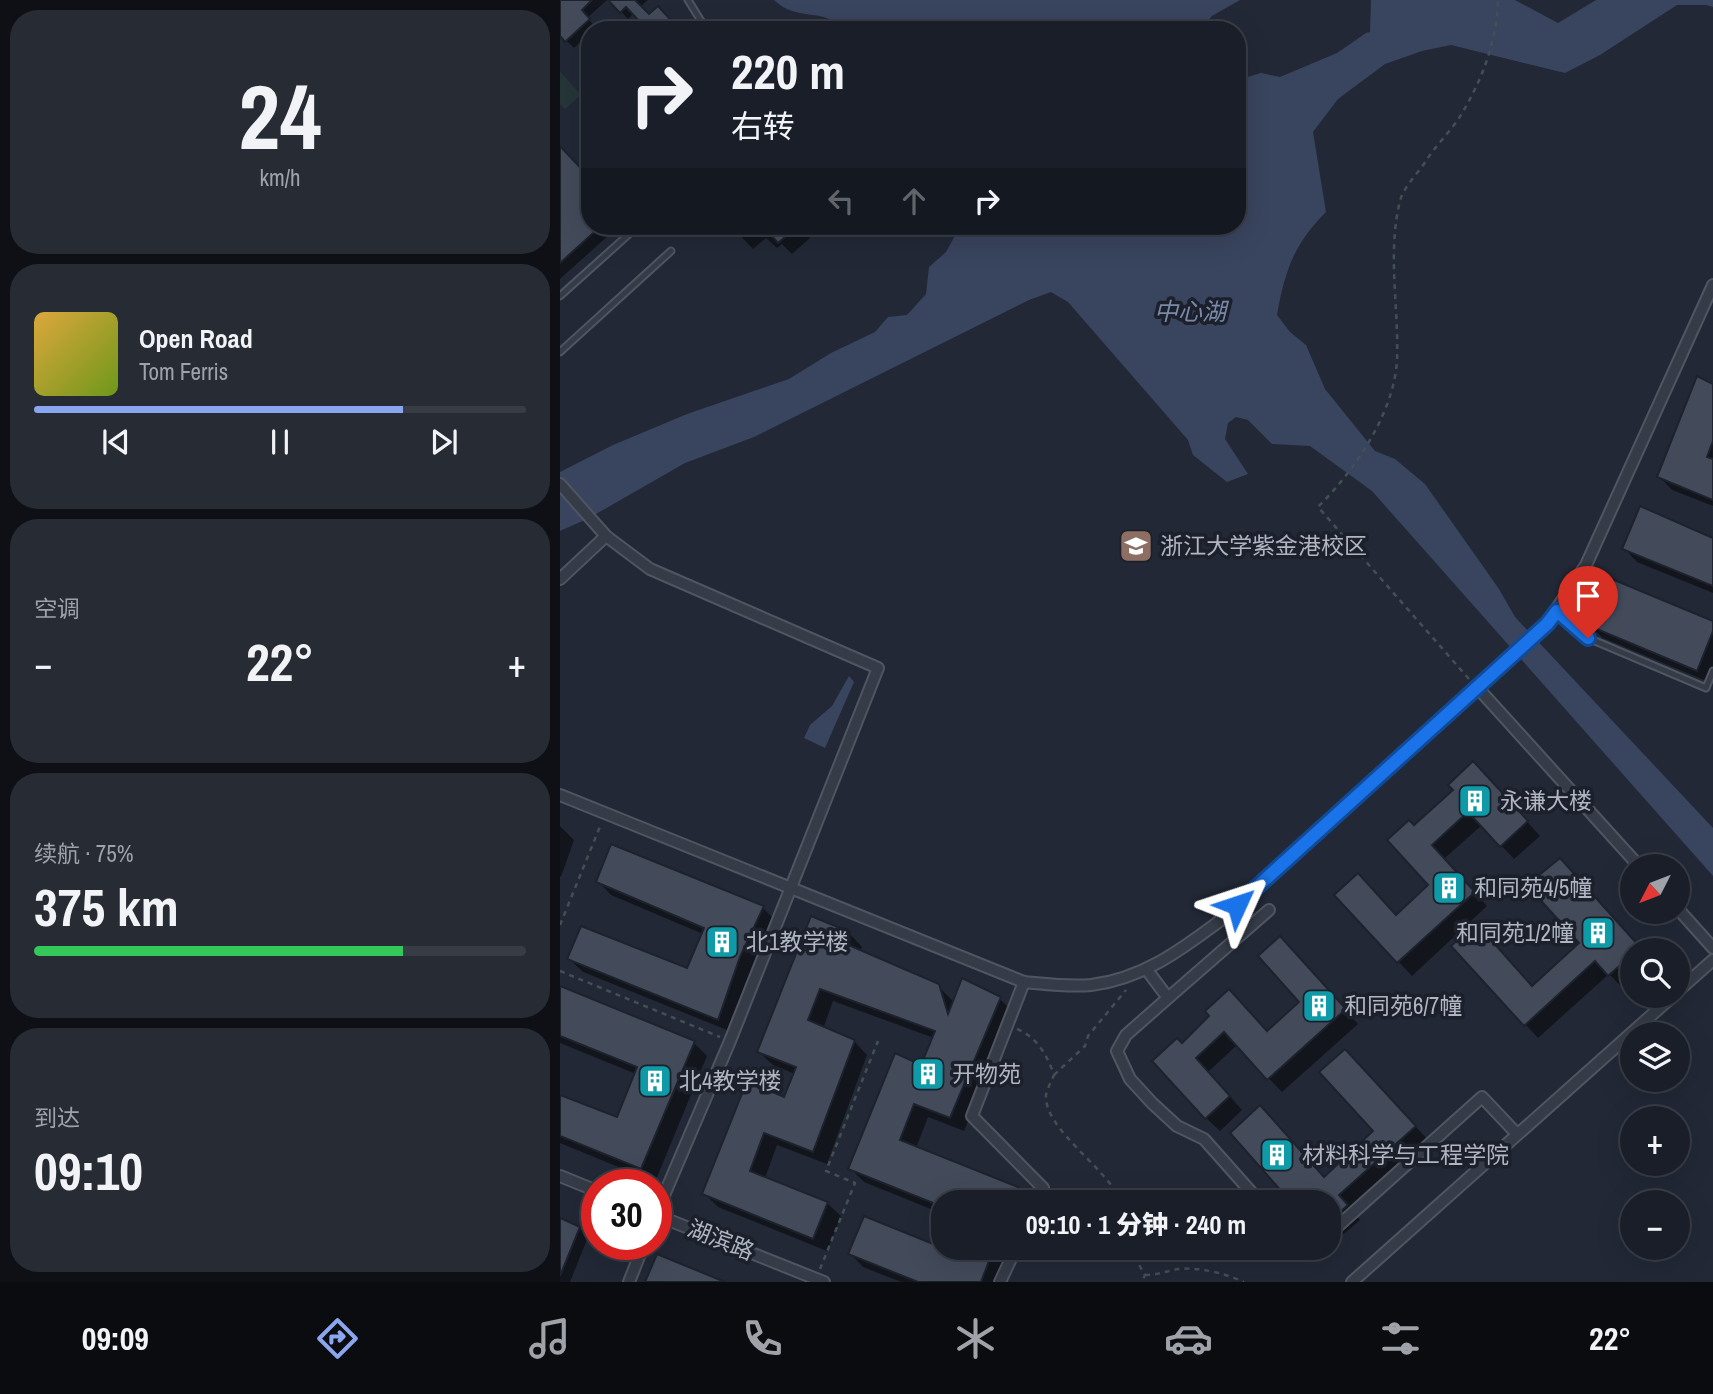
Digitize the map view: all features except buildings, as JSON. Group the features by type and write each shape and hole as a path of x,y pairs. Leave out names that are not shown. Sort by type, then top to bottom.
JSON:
{"street":[{"path":"560,795 1024,982 1088,985 1132,976 1147,970 1187,946 1217,923 1547,624 1586,565 1713,285"},
{"path":"560,484 603,533 650,569 877,668 730,1041 672,1177"},
{"path":"560,579 603,533"},
{"path":"1476,686 1628,854"},
{"path":"1249,1190 1204,1139 1177,1126 1152,1103 1130,1079 1117,1051 1126,1035 1269,910"},
{"path":"1690,922 1713,948"},
{"path":"1690,980 1713,960"},
{"path":"1147,970 1168,998"},
{"path":"1024,982 972,1116 1042,1190"},
{"path":"1352,1282 1659,1008"},
{"path":"1341,1223 1482,1097 1517,1134"},
{"path":"560,1176 581,1185"},
{"name":"湖滨路","path":"672,1221 820,1281"},
{"path":"629,1282 638,1260"},
{"path":"1000,1282 1010,1260"}],"lane":[{"path":"688,0 701,21"},
{"path":"560,296 628,235"},
{"path":"560,352 671,251"},
{"path":"1557,611 1588,638 1706,688 1713,671"}],"path":[{"path":"1476,686 1318,508 1338,487 1366,447 1391,391 1396,364 1395,248 1400,199 1460,115 1489,59 1498,0"},
{"path":"560,925 606,814"},
{"path":"560,971 730,1041"},
{"path":"1116,1190 1053,1118 1046,1096 1055,1075 1085,1046 1088,1036 1124,993 1132,976"},
{"path":"1007,1026 1020,1030 1036,1041 1055,1075"},
{"path":"820,1281 855,1183 826,1171 878,1041"},
{"path":"1137,1260 1146,1275"},
{"path":"1146,1275 1187,1269 1225,1274 1244,1282"},
{"path":"1142,1282 1146,1275"}],"shaded area":[{"path":"560,71 581,95 565,109 560,104"}],"water":[{"path":"774,0 1240,0 1208,21 833,21 783,7"},
{"name":"中心湖","path":"1371,0 1515,0 1558,23 1596,0 1713,0 1713,7 1677,5 1600,55 1565,73 1451,45 1422,51 1385,64 1338,99 1313,132 1326,212 1306,235 1293,259 1277,315 1290,332 1306,345 1325,389 1375,451 1395,459 1425,484 1499,589 1515,617 1713,828 1713,876 1372,491 1310,446 1272,444 1248,420 1236,417 1228,423 1225,439 1248,474 1227,482 1193,455 1188,440 1068,302 1051,292 1029,300 754,437 685,463 589,518 560,531 560,472 613,445 687,414 789,379 831,353 875,332 888,317 907,315 926,294 929,267 946,252 955,235 1246,235 1246,77 1261,73 1280,77 1337,53 1370,32"},
{"path":"849,676 854,682 825,748 804,738 810,725 832,706"}],"place":[{"name":"浙江大学紫金港校区","path":"1136,546"},
{"name":"永谦大楼","path":"1475,801"},
{"name":"和同苑4/5幢","path":"1449,888"},
{"name":"和同苑1/2幢","path":"1598,933"},
{"name":"北1教学楼","path":"722,942"},
{"name":"和同苑6/7幢","path":"1319,1006"},
{"name":"开物苑","path":"928,1074"},
{"name":"北4教学楼","path":"655,1081"},
{"name":"材料科学与工程学院","path":"1277,1155"}],"route":[{"path":"1237,905 1547,624 1557,611 1588,638"}]}
